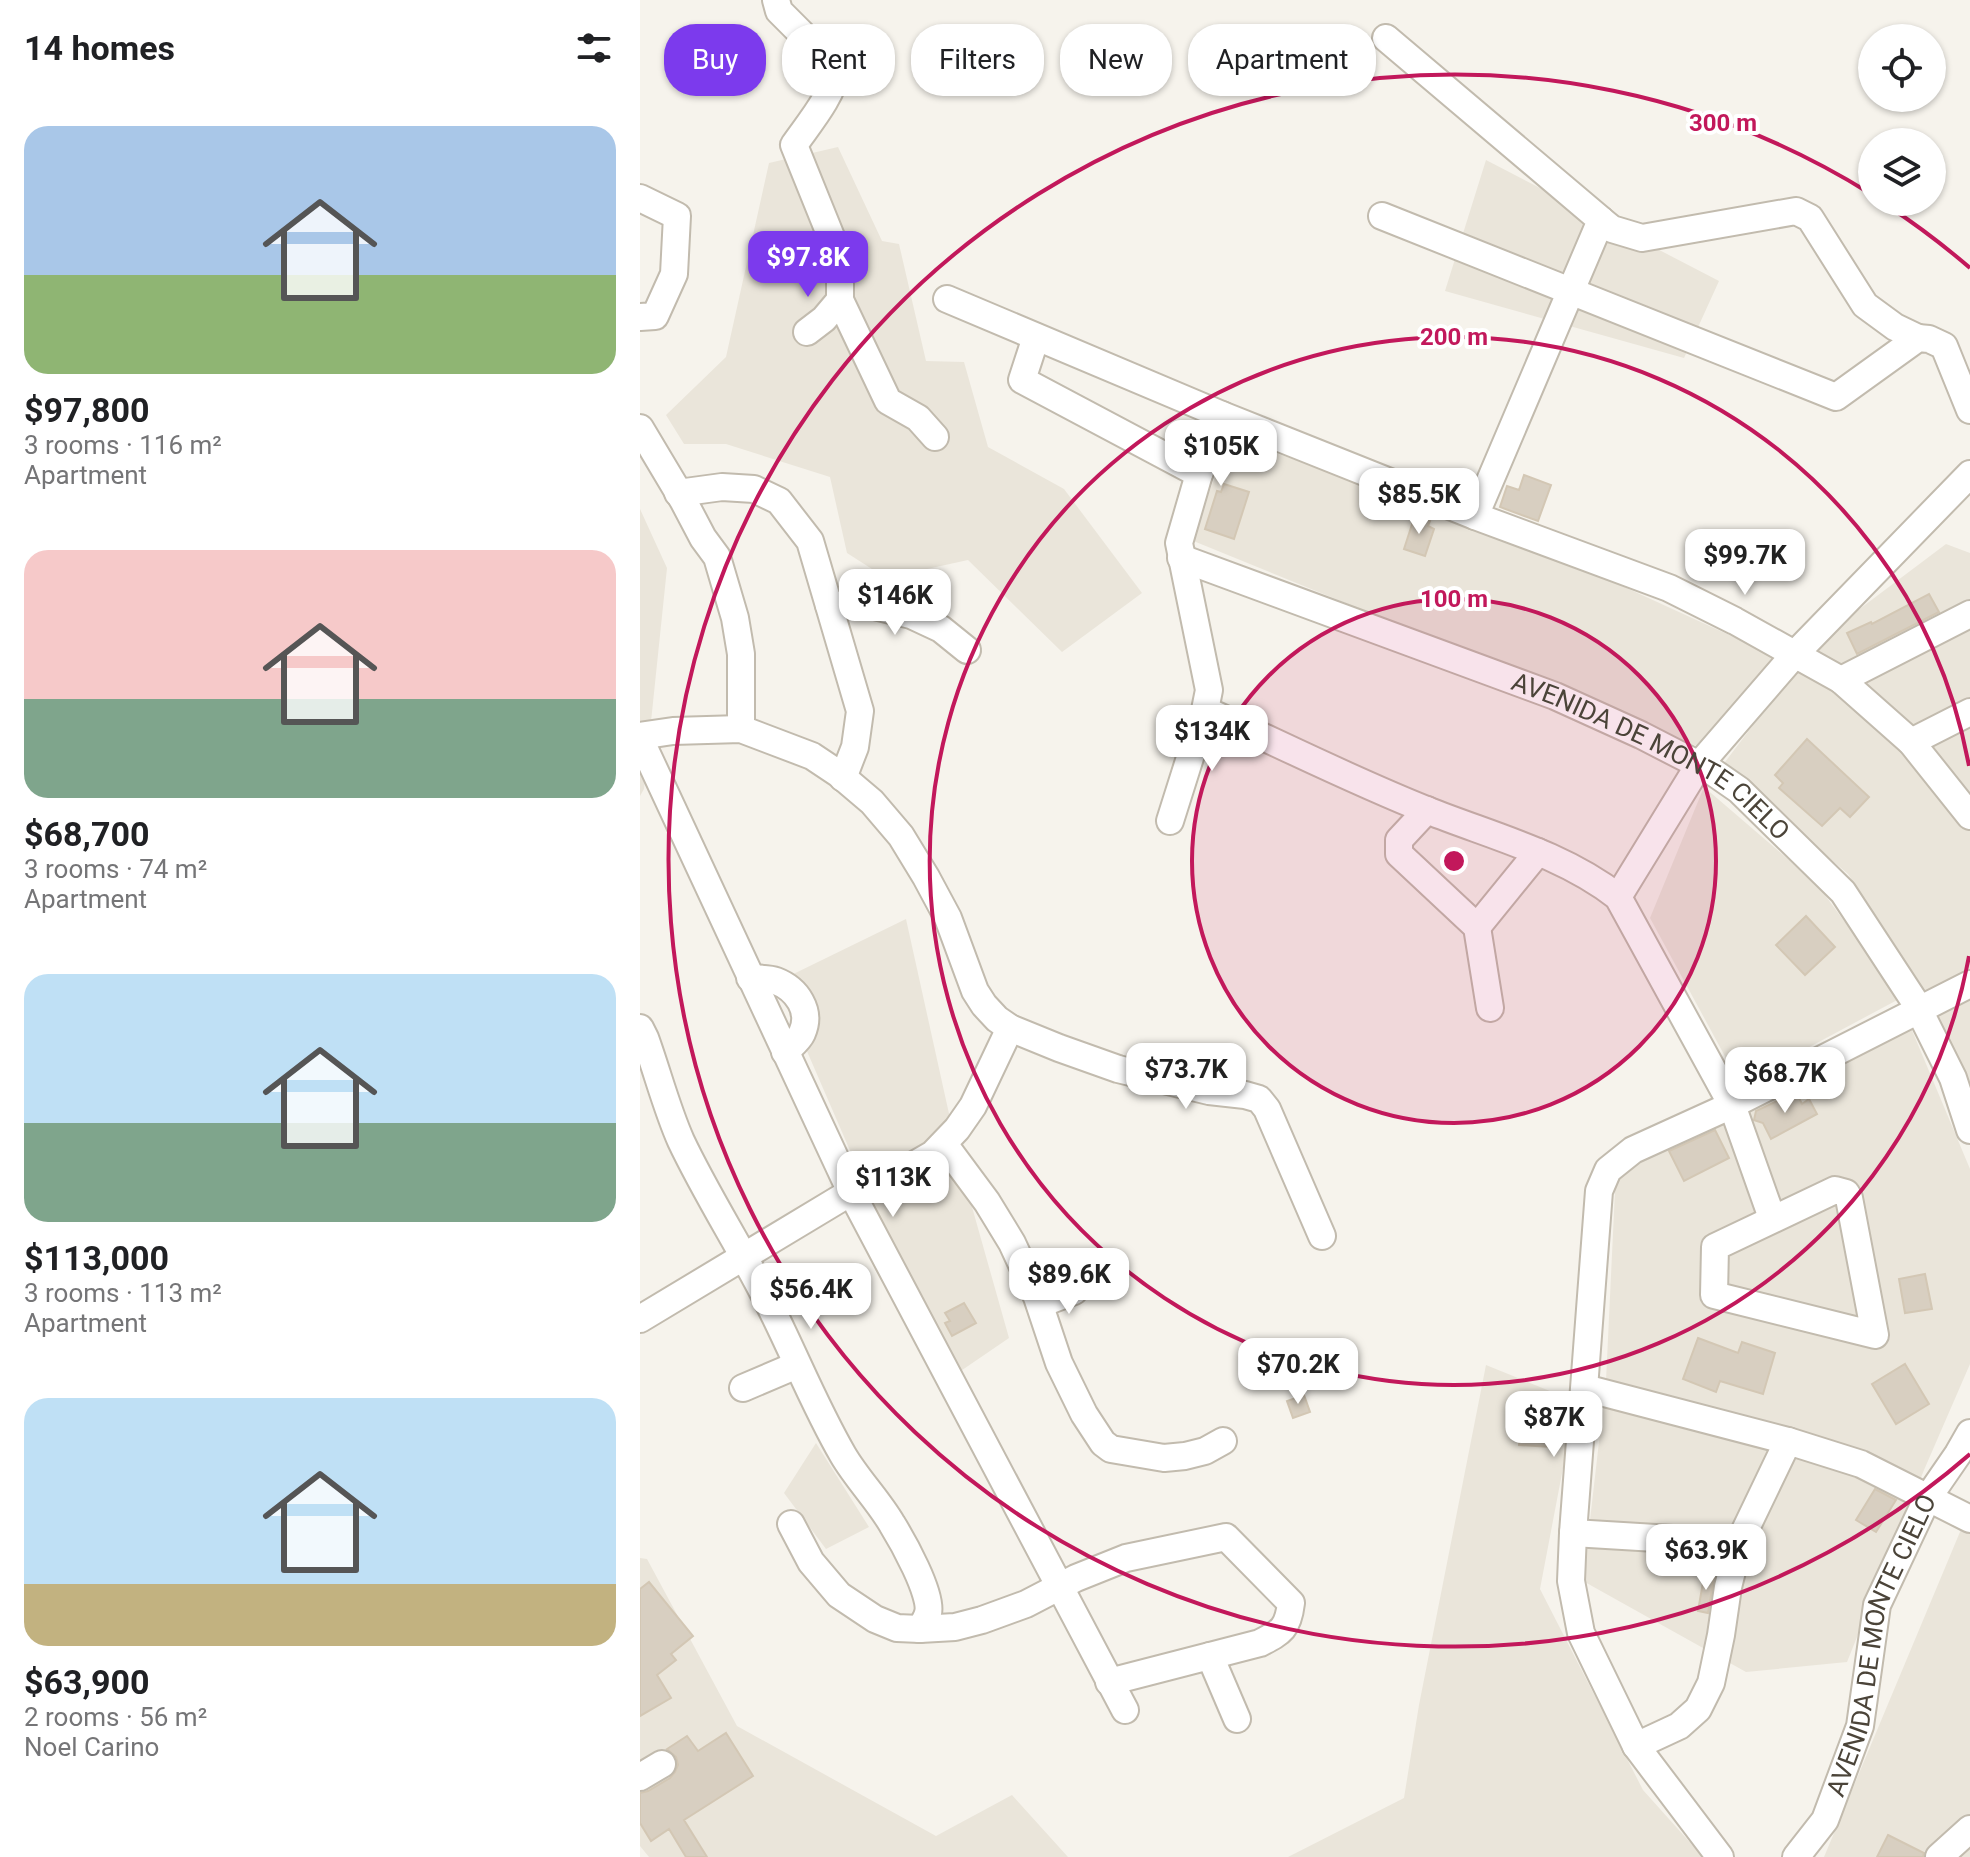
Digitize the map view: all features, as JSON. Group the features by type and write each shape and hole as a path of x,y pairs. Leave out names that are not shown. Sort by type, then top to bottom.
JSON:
{"street":[{"path":"776,0 779,11 837,69 835,82 794,145 840,252 840,300 888,401 918,418 935,437"},
{"path":"1386,38 1612,229 1642,238 1796,211 1810,218 1865,305 1895,327 1944,346 1970,410"},
{"path":"640,198 677,216 674,274 655,316 640,317"},
{"path":"1382,216 1836,397 1918,338"},
{"path":"1475,516 1601,220"},
{"path":"947,299 1222,415 1475,516 1669,588 1841,680 1911,742 1968,809"},
{"path":"807,332 824,319 840,300"},
{"path":"1036,337 1022,380 1199,474"},
{"path":"1170,821 1209,690 1179,543 1199,474 1222,415"},
{"path":"640,428 717,557 735,618 741,654 741,729"},
{"path":"1618,897 1699,765 1795,654 1970,474"},
{"path":"678,493 722,487 754,489 779,501 810,541 860,711 855,747 843,778"},
{"name":"AVENIDA DE MONTE CIELO","path":"1181,558 1555,696 1641,735 1713,772 1739,790 1843,892 1920,1010 1953,1078 1970,1130"},
{"path":"829,605 870,605 911,615 941,629 967,650"},
{"path":"1841,680 1970,614"},
{"path":"1205,710 1427,810 1538,852 1602,885 1618,897 1732,1105 1772,1218"},
{"path":"1911,742 1970,712"},
{"path":"1125,1710 851,1192 640,738 673,731 741,729 812,756 843,778 872,802 901,836 948,918 975,991 997,1019 1010,1028 1118,1069 1209,1091 1259,1099 1267,1109 1322,1236"},
{"path":"1427,810 1399,840 1399,854 1477,927 1490,1008"},
{"path":"1477,927 1538,852"},
{"path":"750,978 774,980 796,994 802,1004 806,1018 802,1035 785,1052"},
{"path":"1720,1857 1636,1746 1581,1633 1571,1581 1599,1191 1608,1170 1633,1150 1732,1105 1970,984"},
{"path":"640,1028 680,1140 795,1355 797,1365 844,1458 886,1513 908,1551 926,1595 929,1611 920,1629"},
{"path":"643,1313 851,1192 900,1173 933,1154 973,1106 1010,1028"},
{"path":"944,1144 987,1202 1024,1265 1059,1363 1084,1414 1103,1443 1111,1449 1164,1458 1205,1451 1223,1441"},
{"path":"1835,1190 1846,1193 1875,1335 1714,1295 1715,1247 1772,1218 1835,1190"},
{"path":"1040,1304 1074,1291"},
{"path":"743,1388 797,1365"},
{"path":"1585,1388 1788,1441 1861,1464 1970,1519"},
{"name":"AVENIDA DE MONTE CIELO","path":"1796,1857 1825,1820 1860,1726 1877,1605 1927,1499 1970,1433"},
{"path":"1636,1746 1679,1726 1698,1709 1711,1683 1739,1543 1788,1441"},
{"path":"791,1524 811,1562 839,1595 875,1619 897,1628 955,1627 982,1620 1026,1604 1076,1578 1126,1558 1226,1537 1291,1603 1289,1621 1276,1635 1260,1643 1109,1682"},
{"path":"1573,1533 1739,1543"},
{"path":"1210,1656 1237,1719"},
{"path":"1939,1857 1970,1829"}],"shaded area":[{"path":"838,147 882,241 899,244 926,361 964,362 988,447 1064,489 1142,593 1062,652 968,560 886,578 847,553 830,477 726,444 684,444 666,415 726,357 769,163"},
{"path":"1486,160 1719,281 1684,358 1445,291"},
{"path":"1230,437 1509,534 1775,656 1699,747 1191,540"},
{"path":"640,509 667,568 644,789 640,796"},
{"path":"1946,544 1970,553 1970,1106 1916,977 1848,874 1722,766 1817,641"},
{"path":"1704,787 1816,883 1901,998 1740,1084 1650,918"},
{"path":"906,919 961,1168 1009,1338 949,1379 777,982"},
{"path":"1911,1028 1970,1169 1970,1364 1847,1662 1746,1672 1583,1581 1606,1381 1616,1170"},
{"path":"1486,1365 1562,1396 1575,1405 1540,1589 1643,1790 1703,1857 1288,1857 1404,1798 1419,1705"},
{"path":"816,1443 869,1527 826,1549 784,1493"},
{"path":"1970,1508 1970,1857 1824,1857"},
{"path":"640,1558 647,1559 737,1726 936,1836 1012,1795 1068,1857 649,1857 640,1846"}],"building":[{"path":"1524,475 1551,485 1538,521 1500,507 1507,486 1519,490"},
{"path":"1224,484 1249,492 1234,539 1205,529 1217,491 1221,492"},
{"path":"1415,515 1430,521 1428,526 1434,529 1425,556 1404,549"},
{"path":"1929,594 1939,612 1857,654 1847,633 1872,624"},
{"path":"1807,739 1869,797 1850,817 1840,808 1822,826 1779,788 1783,783 1775,775"},
{"path":"1806,916 1835,947 1805,975 1776,945"},
{"path":"1796,1092 1802,1104 1809,1099 1817,1114 1771,1139 1763,1123 1754,1120 1756,1111"},
{"path":"1715,1130 1729,1158 1684,1181 1669,1151"},
{"path":"1925,1274 1932,1309 1905,1313 1899,1279"},
{"path":"964,1303 976,1323 952,1336 945,1323 950,1321 945,1313"},
{"path":"1698,1338 1738,1353 1742,1342 1775,1353 1763,1394 1720,1381 1716,1392 1683,1379"},
{"path":"1905,1364 1929,1404 1896,1424 1872,1384"},
{"path":"1304,1395 1310,1412 1293,1418 1287,1401"},
{"path":"1521,1419 1552,1421 1551,1447 1519,1445"},
{"path":"1875,1489 1896,1500 1876,1532 1856,1520"},
{"path":"1705,1571 1715,1573 1708,1613 1698,1611"},
{"path":"649,1582 693,1636 671,1654 676,1660 657,1675 671,1698 640,1716 640,1589"},
{"path":"726,1733 753,1776 684,1820 707,1857 686,1857 669,1829 651,1841 640,1823 640,1793 670,1778 675,1772 678,1765 676,1757 667,1749 687,1736 698,1751"},
{"path":"1888,1835 1924,1853 1923,1857 1877,1857"}]}
